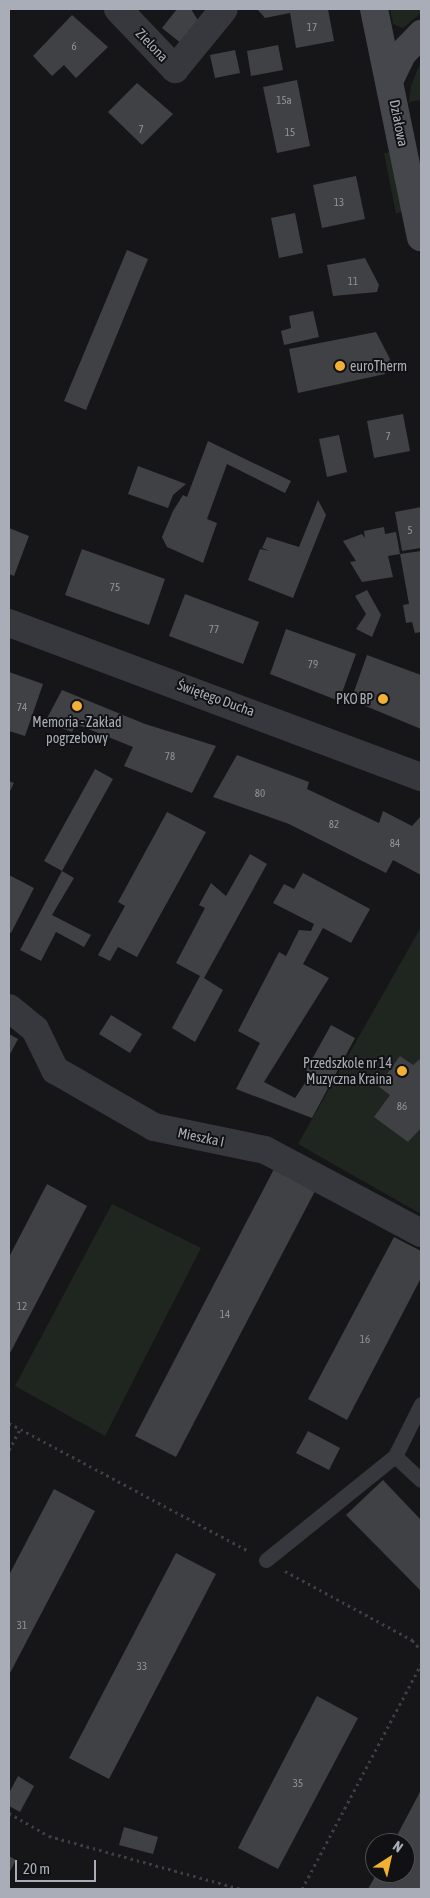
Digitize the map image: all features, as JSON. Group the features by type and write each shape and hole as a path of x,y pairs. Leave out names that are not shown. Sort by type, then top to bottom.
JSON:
{"main road":[{"name":"Działowa","path":"374,9 390,79 421,238"},
{"path":"390,79 402,54 421,34"}],"street":[{"name":"Zielona","path":"118,9 175,69 224,9"},
{"name":"Świętego Ducha","path":"9,623 421,777"},
{"name":"Mieszka I","path":"9,1008 35,1029 54,1070 154,1127 265,1150 421,1233"}],"lane":[{"path":"266,1560 395,1456 421,1404"},
{"path":"395,1456 421,1480"}],"path":[{"path":"9,1423 412,1640 421,1650"},
{"path":"9,1450 20,1429"},
{"path":"302,1889 421,1664"},
{"path":"9,1813 49,1836 241,1889"}],"shaded area":[{"path":"390,9 421,9 421,13 403,28 393,24"},
{"path":"421,62 421,100 409,102 411,85"},
{"path":"391,152 403,211 396,214 384,153"},
{"path":"421,927 421,1214 298,1144"},
{"path":"112,1204 201,1248 105,1436 15,1386"}],"building":[{"path":"177,9 191,9 199,22 182,44 162,28"},
{"path":"257,9 328,9 334,41 296,48 290,13 265,18"},
{"path":"72,15 108,47 76,78 64,65 52,76 33,56"},
{"path":"278,45 283,70 251,76 247,51"},
{"path":"235,50 240,73 215,78 210,55"},
{"path":"297,80 310,146 277,153 263,87"},
{"path":"137,83 173,114 142,145 108,112"},
{"path":"356,176 365,219 322,228 313,185"},
{"path":"295,213 303,253 279,258 271,218"},
{"path":"127,250 148,259 86,410 64,401"},
{"path":"365,258 379,285 377,292 333,296 327,265"},
{"path":"313,311 319,337 284,345 281,331 291,328 289,316"},
{"name":"euroTherm","path":"376,332 390,359 385,374 298,393 289,349"},
{"path":"403,414 410,451 374,458 367,421"},
{"path":"339,435 347,472 327,477 319,439"},
{"path":"208,441 291,481 285,493 227,464 207,519 217,523 203,563 167,547 162,537 173,511 183,495 187,497"},
{"path":"138,466 186,484 173,495 168,508 128,494"},
{"path":"318,500 326,515 293,598 248,580 260,549 270,551 262,548 267,537 299,547"},
{"path":"421,507 421,548 402,551 395,512"},
{"path":"384,527 385,534 396,532 400,554 388,556 393,577 362,582 350,562 356,561 343,541 362,534 365,538 364,531"},
{"path":"9,528 29,536 14,576 9,574"},
{"path":"82,549 165,579 149,625 65,595"},
{"path":"421,551 421,632 415,633 412,622 406,623 403,605 409,604 400,554"},
{"path":"367,590 381,615 372,637 356,629 366,614 355,596"},
{"path":"185,594 259,622 243,664 169,636"},
{"path":"286,629 356,654 339,701 270,674"},
{"path":"367,655 421,675 421,729 351,700"},
{"path":"9,672 43,684 25,736 9,731"},
{"path":"62,690 145,724 216,746 192,793 124,766 133,747 76,724 72,732 45,722"},
{"path":"237,755 309,782 307,789 379,823 383,811 412,826 421,816 421,875 393,860 386,873 289,824 213,797"},
{"path":"95,769 113,779 62,871 44,861"},
{"path":"9,781 14,783 9,793"},
{"path":"167,812 206,832 137,957 118,947 110,961 98,955 125,906 118,902"},
{"path":"250,854 267,864 204,978 223,990 195,1042 172,1028 200,976 176,963 205,908 199,905 211,883 226,896"},
{"path":"62,871 74,878 52,915 91,935 84,947 56,932 41,961 20,950"},
{"path":"303,873 370,909 351,943 323,928 303,964 329,978 264,1082 295,1098 311,1074 306,1070 331,1025 355,1038 312,1118 236,1089 260,1043 238,1031 279,952 286,956 299,930 311,931 314,924 273,903 284,884 294,889"},
{"path":"9,875 34,888 11,933 9,932"},
{"path":"111,1015 142,1034 130,1053 99,1034"},
{"path":"9,1034 18,1039 9,1056"},
{"path":"400,1056 413,1065 421,1058 421,1128 408,1142 374,1117 390,1095 378,1086"},
{"path":"274,1169 315,1191 176,1457 135,1436"},
{"path":"47,1184 87,1206 9,1355 9,1257"},
{"path":"394,1237 421,1251 421,1278 347,1420 308,1399"},
{"path":"308,1431 340,1448 329,1470 296,1453"},
{"path":"383,1480 421,1520 421,1591 346,1515"},
{"path":"54,1489 95,1511 9,1675 9,1575"},
{"path":"176,1553 216,1574 109,1779 69,1758"},
{"path":"317,1696 358,1718 278,1869 238,1848"},
{"path":"18,1776 34,1786 20,1812 9,1806 9,1793"},
{"path":"421,1790 421,1889 368,1889 371,1883 415,1883 415,1833 398,1833"},
{"path":"124,1827 158,1837 153,1854 119,1845"},
{"path":"9,1856 16,1860 9,1873"}],"place":[{"name":"euroTherm","path":"340,366"},
{"name":"PKO BP","path":"383,699"},
{"name":"Memoria - Zakład pogrzebowy","path":"77,706"},
{"name":"Przedszkole nr 14 Muzyczna Kraina","path":"402,1071"}]}
